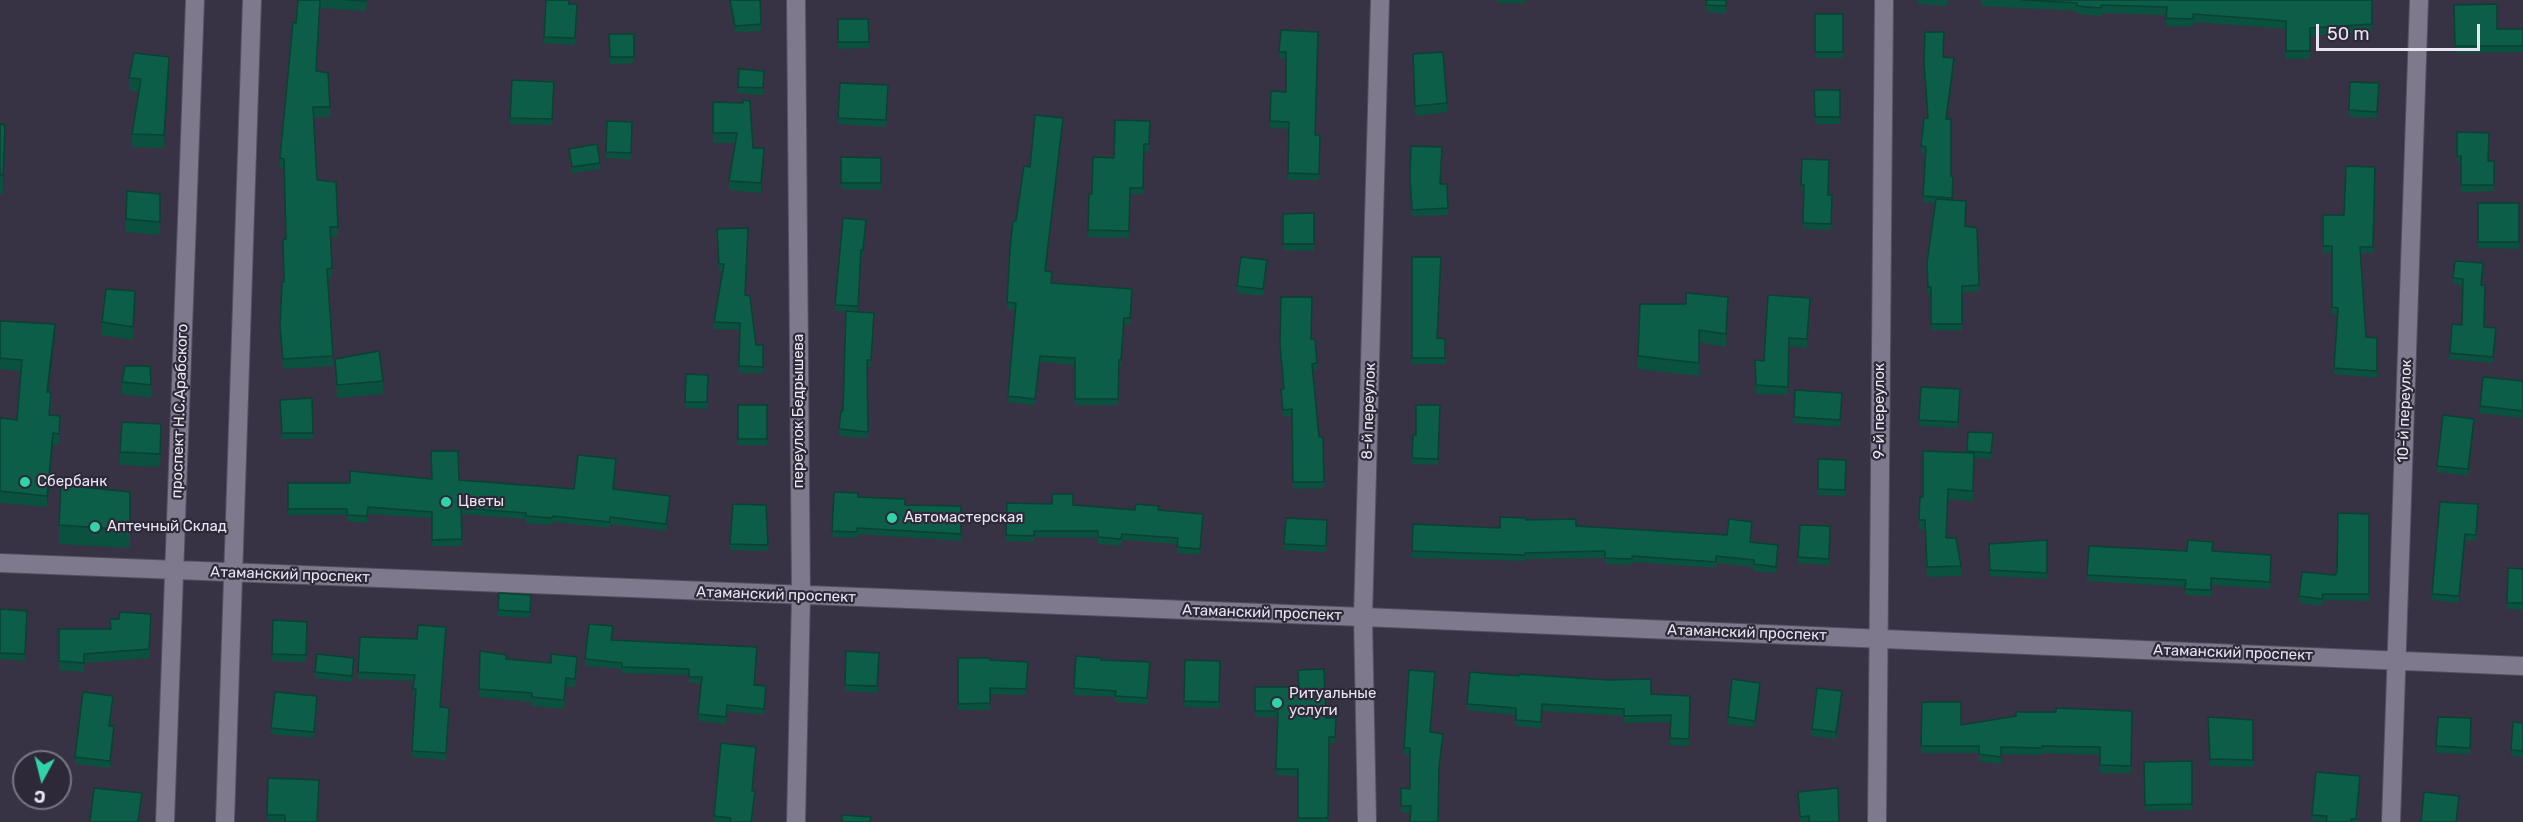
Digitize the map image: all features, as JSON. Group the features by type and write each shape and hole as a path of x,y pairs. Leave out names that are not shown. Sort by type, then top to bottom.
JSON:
{"street":[{"name":"проспект Н.С.Арабского","path":"165,822 195,0"},
{"path":"225,822 252,0"},
{"name":"переулок Бедрышева","path":"796,0 801,596 796,822"},
{"name":"8-й переулок","path":"1367,822 1363,617 1380,0"},
{"name":"9-й переулок","path":"1877,822 1884,0"},
{"name":"10-й переулок","path":"2391,822 2419,0"},
{"name":"Атаманский проспект","path":"0,563 2523,666"}],"building":[{"path":"298,0 320,0 316,71 328,73 330,107 313,107 317,180 336,182 338,227 330,227 332,268 327,269 333,356 283,359 280,327 282,282 284,282 283,239 286,239 284,159 280,158 293,22 296,23"},
{"path":"546,0 568,0 569,4 577,4 575,38 544,37"},
{"path":"730,0 760,0 761,24 735,26"},
{"path":"1706,0 1726,0 1726,6 1707,5"},
{"path":"2022,0 2372,0 2372,24 2310,28 2310,51 2286,51 2286,21 2193,14 2193,19 2166,18 2167,7 2101,5 2101,8 2077,6 2077,3"},
{"path":"2497,4 2497,29 2523,29 2523,46 2455,46 2454,5"},
{"path":"1815,14 1843,14 1843,52 1815,52"},
{"path":"838,19 868,19 869,42 838,42"},
{"path":"1281,30 1318,32 1315,135 1320,135 1319,174 1288,173 1289,122 1270,121 1271,91 1286,92 1286,52 1279,52"},
{"path":"1925,32 1944,32 1943,57 1954,58 1946,119 1951,119 1952,198 1923,196 1926,147 1921,146 1924,118 1928,118 1924,62"},
{"path":"609,34 634,34 634,57 610,57"},
{"path":"1443,52 1447,103 1415,106 1413,54"},
{"path":"134,53 169,57 164,135 132,134 141,79 129,78"},
{"path":"739,69 764,71 763,88 738,87"},
{"path":"512,80 554,82 552,119 510,118"},
{"path":"2350,82 2379,83 2377,112 2349,110"},
{"path":"840,83 888,85 886,120 838,118"},
{"path":"1814,90 1840,90 1840,117 1815,117"},
{"path":"743,100 750,101 753,148 764,148 761,183 729,181 737,133 713,133 713,102 743,103"},
{"path":"1035,115 1063,118 1045,271 1052,272 1051,283 1132,289 1130,318 1124,318 1121,360 1119,360 1118,399 1075,399 1075,358 1040,356 1035,399 1008,396 1016,303 1007,302 1010,249 1024,166 1030,167"},
{"path":"1115,120 1150,121 1149,144 1144,144 1143,188 1130,188 1129,231 1088,230 1093,157 1114,158"},
{"path":"607,121 632,122 631,153 606,152"},
{"path":"0,124 5,125 3,175 0,175"},
{"path":"2457,132 2489,133 2488,161 2494,161 2494,185 2461,185 2461,156 2457,156"},
{"path":"597,144 600,163 572,167 569,149"},
{"path":"1411,146 1442,147 1440,184 1447,184 1448,208 1412,210"},
{"path":"841,157 881,158 881,183 841,183"},
{"path":"1802,159 1829,160 1828,195 1832,195 1831,224 1803,223"},
{"path":"2346,166 2375,167 2373,247 2360,247 2366,337 2377,338 2377,371 2334,368 2338,308 2332,307 2332,246 2323,246 2323,215 2344,215"},
{"path":"127,191 160,194 160,222 126,219"},
{"path":"1936,199 1966,201 1965,226 1977,228 1979,285 1962,286 1962,324 1931,324 1931,287 1928,287 1927,263"},
{"path":"2478,203 2519,203 2519,242 2478,242"},
{"path":"1314,213 1314,244 1283,244 1283,214"},
{"path":"843,218 866,220 863,250 861,250 858,306 835,305"},
{"path":"748,228 745,295 750,296 756,345 763,345 763,367 739,366 740,323 714,322 724,264 719,264 717,229"},
{"path":"1241,257 1267,260 1263,289 1237,286"},
{"path":"1412,257 1441,257 1437,338 1445,339 1445,358 1412,358"},
{"path":"2455,261 2483,263 2481,285 2485,285 2484,327 2496,328 2493,357 2450,353 2452,324 2462,325 2463,279 2453,278"},
{"path":"106,289 135,291 133,327 102,322"},
{"path":"1686,293 1728,297 1726,334 1699,330 1699,363 1638,356 1640,304 1686,304"},
{"path":"1768,295 1810,298 1807,339 1789,338 1788,387 1756,385 1755,360 1764,361"},
{"path":"1281,297 1312,297 1311,339 1315,339 1317,363 1312,364 1319,437 1323,437 1324,482 1293,482 1292,409 1283,410 1281,389 1284,389 1280,344"},
{"path":"846,311 874,313 871,360 867,360 868,432 839,429 841,411 843,411"},
{"path":"0,321 55,324 47,392 51,392 49,415 60,416 59,434 53,433 47,496 0,491 0,418 17,420 22,360 0,358"},
{"path":"379,351 383,381 337,385 335,359"},
{"path":"125,366 150,366 151,385 122,382"},
{"path":"686,374 708,375 707,402 685,402"},
{"path":"2483,377 2523,381 2523,411 2480,406"},
{"path":"1921,387 1960,389 1958,422 1919,420"},
{"path":"1795,390 1842,393 1840,420 1794,417"},
{"path":"312,398 313,433 282,433 280,400"},
{"path":"738,405 767,405 767,439 738,439"},
{"path":"1416,405 1440,405 1438,459 1412,458 1413,435 1416,435"},
{"path":"2443,415 2474,419 2468,469 2437,466"},
{"path":"122,422 161,424 160,454 120,452"},
{"path":"1968,432 1993,433 1991,453 1967,451"},
{"path":"431,451 458,451 459,480 574,489 578,455 616,459 613,489 670,496 666,524 610,517 610,522 553,516 552,518 526,516 526,513 461,508 462,539 432,540 432,512 368,507 367,516 347,515 347,509 288,509 288,483 350,483 350,471 432,479"},
{"path":"1923,451 1974,453 1973,491 1948,489 1946,538 1956,538 1961,566 1927,567 1925,520 1919,520 1920,497 1923,497"},
{"path":"1818,459 1846,460 1845,490 1818,489"},
{"path":"61,485 130,492 130,530 59,525"},
{"path":"834,492 858,493 858,497 905,499 905,505 961,506 961,534 857,528 857,532 832,531"},
{"path":"1052,494 1073,494 1073,505 1135,510 1136,504 1159,506 1158,510 1203,514 1200,549 1177,547 1178,538 1122,534 1121,539 1098,537 1098,531 1034,531 1034,536 1006,535 1007,503 1052,504"},
{"path":"2440,502 2478,504 2476,535 2465,534 2459,596 2432,594"},
{"path":"733,504 766,505 768,545 730,544"},
{"path":"2338,513 2369,514 2369,594 2323,594 2322,599 2299,596 2302,572 2335,575 2337,572"},
{"path":"1500,517 1526,518 1526,520 1576,519 1576,526 1727,535 1729,519 1752,522 1750,542 1778,545 1776,567 1754,564 1754,560 1716,556 1716,562 1632,556 1632,559 1605,558 1605,551 1525,553 1525,555 1412,551 1413,524 1500,528"},
{"path":"1286,518 1327,520 1326,546 1284,544"},
{"path":"1800,525 1830,526 1829,559 1798,557"},
{"path":"2047,540 2047,573 1990,570 1989,544"},
{"path":"2188,540 2213,542 2212,551 2271,555 2270,582 2211,578 2211,590 2185,589 2186,580 2087,575 2089,546 2187,551"},
{"path":"2508,568 2523,569 2523,603 2507,603"},
{"path":"499,593 531,595 530,612 498,610"},
{"path":"0,609 27,611 25,654 0,653"},
{"path":"120,612 151,614 149,649 84,654 84,663 59,661 59,629 111,629 110,619 119,619"},
{"path":"273,620 307,622 306,655 272,654"},
{"path":"589,624 613,626 611,640 757,647 754,685 766,686 764,709 727,705 726,717 698,714 702,677 689,677 689,669 622,667 622,663 585,659"},
{"path":"418,625 446,627 440,707 449,708 446,753 412,751 415,675 358,672 360,637 417,639"},
{"path":"480,651 507,655 506,659 551,663 551,654 577,657 575,679 566,678 564,700 532,697 532,693 479,689"},
{"path":"846,651 879,653 877,686 845,685"},
{"path":"317,654 354,658 352,676 315,672"},
{"path":"1076,656 1101,658 1101,660 1150,662 1147,698 1115,696 1116,691 1074,688"},
{"path":"958,658 1028,662 1026,689 990,688 990,703 958,704"},
{"path":"1185,660 1220,661 1219,702 1184,701"},
{"path":"1324,669 1326,718 1336,718 1335,737 1329,737 1328,818 1298,818 1298,769 1276,769 1278,711 1255,711 1255,687 1299,687 1298,670"},
{"path":"1409,670 1435,672 1430,732 1443,734 1439,767 1438,822 1410,822 1411,806 1401,806 1401,788 1410,789 1410,748 1404,748"},
{"path":"1470,672 1608,680 1651,679 1651,694 1690,696 1689,739 1670,738 1671,715 1624,716 1624,709 1542,704 1541,722 1516,720 1516,708 1467,704"},
{"path":"1732,679 1760,683 1755,721 1728,717"},
{"path":"1817,688 1842,691 1836,732 1812,729"},
{"path":"83,692 113,696 109,726 114,726 110,761 75,757"},
{"path":"275,692 317,696 314,732 271,728"},
{"path":"1922,702 1961,702 1961,725 2016,716 2016,712 2056,712 2056,708 2132,711 2131,766 2100,765 2100,747 2001,747 2001,757 1979,754 1979,746 1921,746"},
{"path":"2208,717 2253,720 2253,760 2210,759"},
{"path":"2438,717 2471,718 2470,748 2436,746"},
{"path":"2513,722 2523,723 2523,751 2511,750"},
{"path":"721,743 756,747 752,791 755,791 751,822 730,822 731,818 714,816"},
{"path":"2192,761 2192,804 2145,805 2144,762"},
{"path":"2316,772 2360,776 2356,819 2351,819 2351,822 2326,822 2327,816 2312,815"},
{"path":"268,778 319,780 317,822 285,822 285,815 267,815"},
{"path":"94,788 142,793 138,822 90,822"},
{"path":"1838,788 1839,822 1809,822 1809,816 1800,817 1798,792"},
{"path":"2424,792 2459,796 2456,822 2421,822"},
{"path":"842,815 871,817 870,822 842,822"}],"place":[{"name":"Сбербанк","path":"25,482"},
{"name":"Цветы","path":"446,502"},
{"name":"Автомастерская","path":"892,518"},
{"name":"Аптечный Склад","path":"95,527"},
{"name":"Ритуальные услуги","path":"1277,703"}]}
